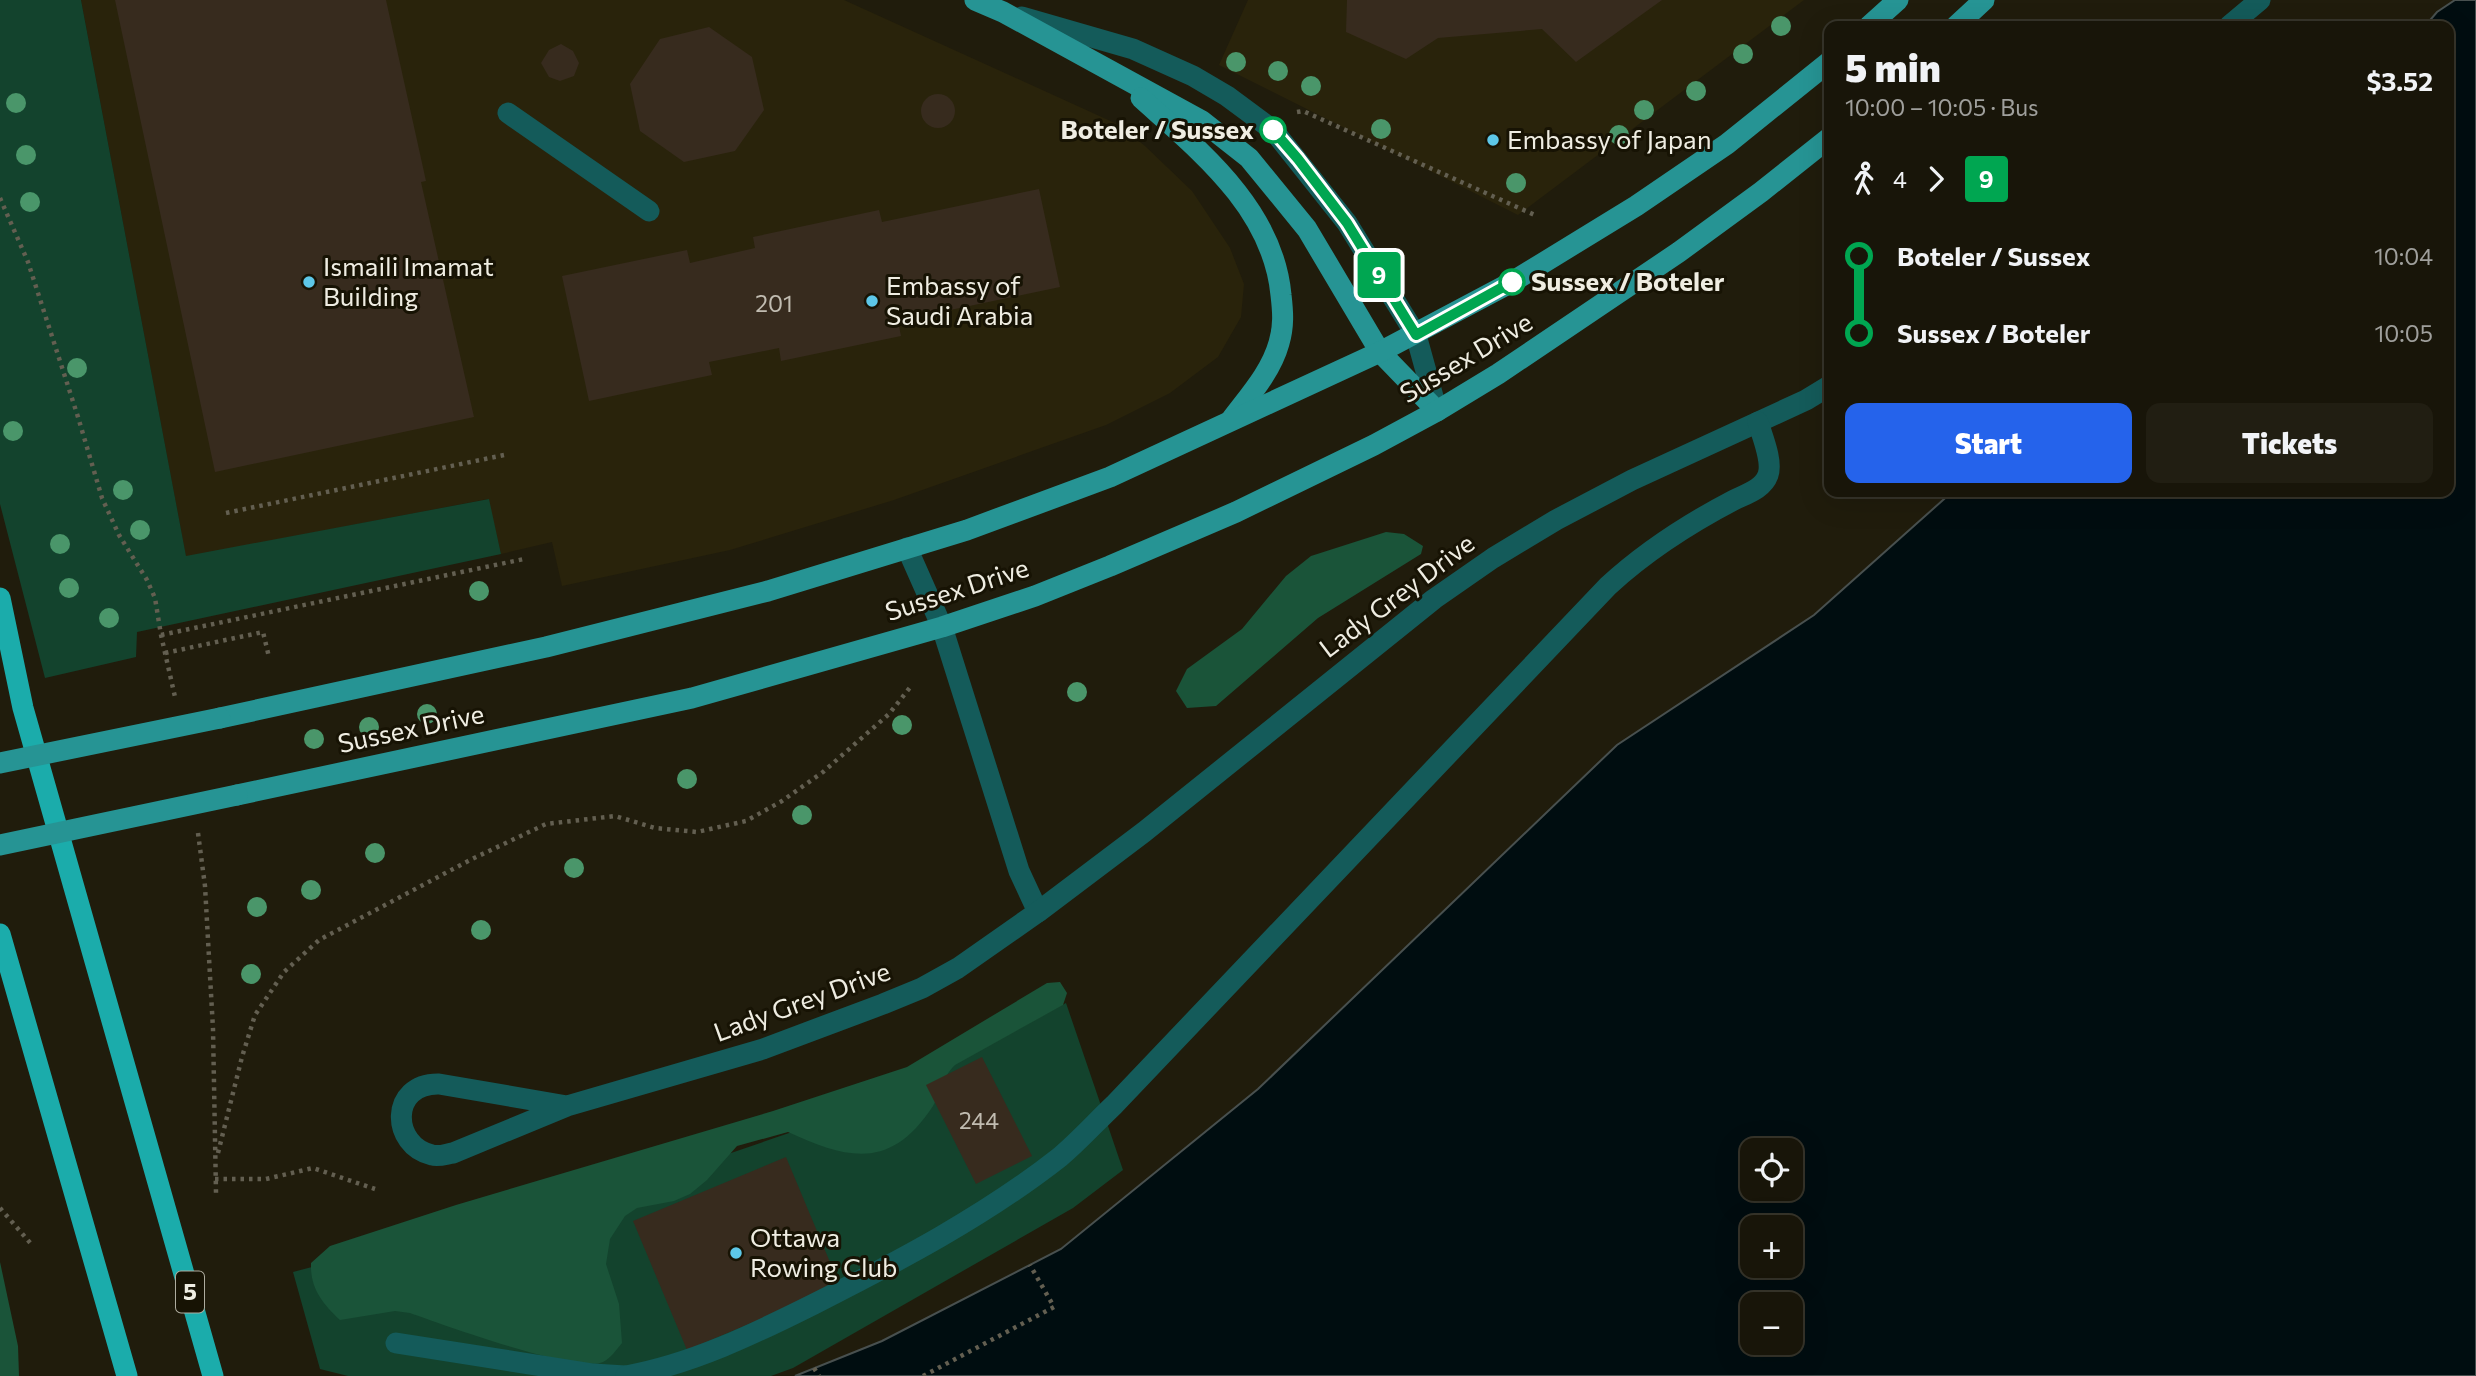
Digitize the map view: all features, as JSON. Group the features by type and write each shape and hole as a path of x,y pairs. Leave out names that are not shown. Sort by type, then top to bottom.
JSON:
{"highway":[{"path":"0,598 23,708"},
{"path":"0,654 23,708"},
{"name":"5","path":"23,708 213,1376"},
{"path":"0,934 127,1376"}],"main road":[{"path":"975,0 1003,12 1202,121 1249,158 1307,229 1380,352 1437,411"},
{"path":"1875,21 1898,0"},
{"path":"1961,21 1984,0"},
{"name":"Sussex Drive","path":"0,763 546,647 768,591 980,525 1097,482 1416,335 1512,282 1636,206 1727,144 1824,66"},
{"path":"1114,74 1184,136 1236,189 1262,228 1279,277 1283,322 1279,346 1263,378 1229,423"},
{"name":"Sussex Drive","path":"0,845 692,698 942,627 1060,586 1236,512 1437,411 1556,336 1679,252 1824,142"}],"street":[{"path":"2235,21 2260,0"},
{"path":"1003,12 1133,49 1193,76 1273,130 1347,223 1416,335 1437,411"},
{"path":"508,113 649,211"},
{"name":"Lady Grey Drive","path":"567,1106 426,1083 407,1095 400,1111 403,1130 410,1141 429,1155 439,1156 475,1145 567,1106 763,1049 922,988 958,968 1038,912 1144,832 1434,599 1493,558 1556,520 1632,480 1824,389"},
{"path":"396,1343 593,1374 626,1376 677,1365 777,1322 898,1262 1024,1183 1063,1154 1122,1097 1608,586 1639,558 1709,514 1758,488 1765,481 1769,472 1758,422"},
{"path":"907,548 942,627 1019,871 1038,912"}],"path":[{"path":"1293,112 1303,111 1537,216"},
{"path":"0,198 27,262 102,498 155,598 177,704"},
{"path":"226,513 504,455"},
{"path":"161,635 523,559"},
{"path":"165,653 263,632 269,657"},
{"path":"216,1160 255,1015 284,972 318,940 472,859 546,824 615,816 655,828 697,832 746,821 782,801 823,772 888,714 912,685"},
{"path":"197,823 208,938 216,1193"},
{"path":"215,1179 266,1179 313,1168 375,1189"},
{"path":"0,1208 32,1245"},
{"path":"923,1376 1054,1307 1030,1265"},
{"path":"814,1368 819,1376"}],"shaded area":[{"name":"Embassy of Saudi Arabia","path":"81,0 844,0 1117,124 1145,146 1192,191 1230,248 1244,284 1241,317 1218,357 1170,393 1106,425 894,500 730,550 562,586 552,542 501,554 488,499 186,557"},
{"name":"Embassy of Japan","path":"1248,0 1804,0 1518,215 1219,65"},
{"path":"2455,0 2476,0 2476,1376 795,1376 882,1341 1061,1249 1258,1089 1617,745 1814,615 1946,497 2454,497 2454,21 2429,21"}],"green space":[{"path":"0,0 81,0 186,556 489,499 501,554 137,632 136,657 45,678 0,504"},
{"path":"1386,532 1404,534 1423,546 1421,554 1318,618 1216,706 1187,708 1176,691 1187,669 1242,629 1286,576 1311,556"},
{"path":"1060,982 1067,993 1063,1005 955,1065 947,1074 933,1106 917,1127 885,1150 868,1154 850,1153 830,1149 788,1132 737,1146 707,1180 690,1194 674,1201 637,1208 625,1216 610,1239 606,1264 619,1304 622,1343 603,1362 589,1364 539,1355 410,1313 395,1311 340,1320 315,1288 311,1263 330,1246 456,1205 773,1111 907,1067 1047,983"},
{"name":"Ottawa Rowing Club","path":"1066,1003 1123,1170 1073,1208 793,1368 771,1376 348,1376 320,1369 293,1272 693,1166 897,1096"},
{"path":"0,1262 18,1346 19,1376 0,1376"}],"building":[{"name":"Ismaili Imamat Building","path":"115,0 386,0 426,181 421,182 474,417 215,472"},
{"path":"1347,0 1662,0 1576,62 1542,29 1438,38 1406,59 1346,32"},
{"path":"709,27 752,57 764,110 735,151 684,162 640,131 630,84 660,39"},
{"path":"561,44 573,51 579,63 574,76 560,81 549,77 541,63 549,50"},
{"path":"938,94 950,99 955,111 950,123 938,128 926,123 921,111 926,99"},
{"path":"1039,189 1060,287 898,321 901,336 781,361 779,348 709,362 712,375 589,401 562,276 687,250 690,263 755,248 753,237 879,210 882,222"},
{"path":"982,1057 1032,1156 976,1184 926,1085"},
{"name":"Ottawa Rowing Club","path":"786,1157 840,1286 687,1350 633,1221"}],"bus line":[{"name":"9","path":"1273,130 1347,223 1416,335 1512,282"}],"place":[{"name":"Boteler / Sussex","path":"1273,130"},
{"name":"Embassy of Japan","path":"1493,140"},
{"name":"Ismaili Imamat Building","path":"309,282"},
{"name":"Sussex / Boteler","path":"1512,282"},
{"name":"Embassy of Saudi Arabia","path":"872,301"},
{"name":"Ottawa Rowing Club","path":"736,1253"}]}
